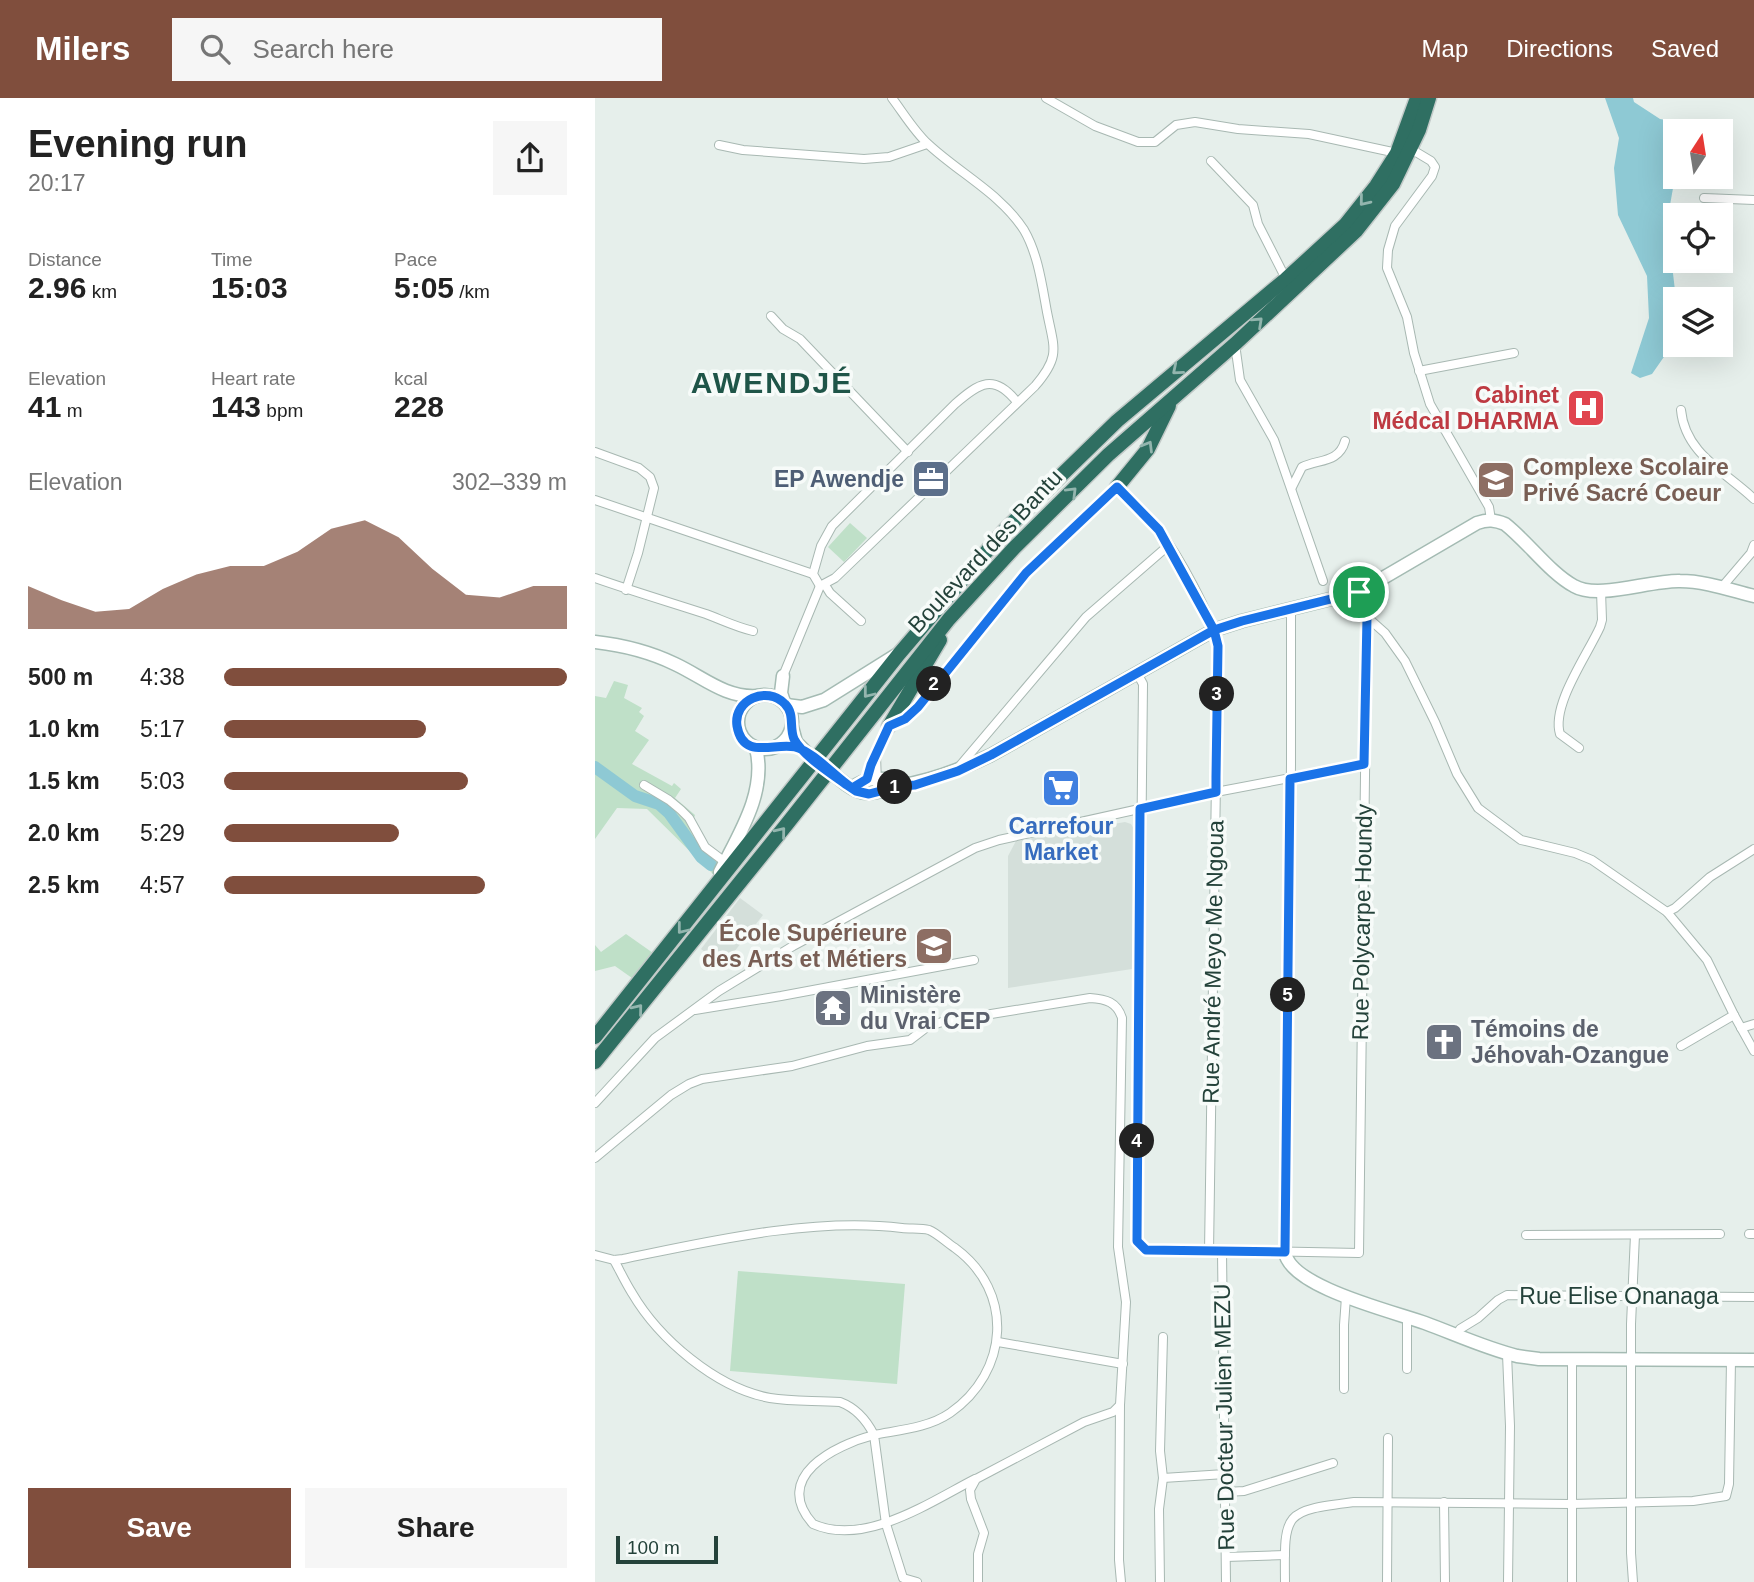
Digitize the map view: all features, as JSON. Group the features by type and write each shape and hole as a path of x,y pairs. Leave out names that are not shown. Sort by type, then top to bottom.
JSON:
{"highway":[{"name":"Boulevard des Bantu","path":"595,1062 949,619 1014,548 1108,455 1235,344 1356,232 1393,184 1417,98"},
{"name":"Boulevard des Bantu","path":"595,1037 972,566 1063,472 1117,421 1286,279 1345,225 1404,151 1429,98"},
{"path":"1117,487 1148,449 1172,400"},
{"path":"889,726 911,704 948,627 949,619"}],"main road":[{"path":"783,676 781,693 791,714 794,739 805,752 849,786 867,793 905,786 953,772 991,755 1214,630 1359,592 1477,523 1491,520 1506,524 1572,585 1591,592 1679,581 1722,587 1754,596"},
{"path":"595,642 649,653 674,663 736,696 761,695 802,707 824,700 899,654"},
{"path":"737,718 744,704 777,686 783,676"},
{"path":"724,691 732,702 743,739 756,748 786,746 805,752"},
{"path":"775,747 786,739 792,727"},
{"path":"708,895 726,862 754,796 759,771 756,748"},
{"path":"849,786 872,779 899,781 905,786"},
{"path":"1285,1252 1289,1264 1302,1275 1346,1297 1406,1316 1507,1354 1527,1358 1754,1360"}],"street":[{"path":"783,676 823,585 835,578 1046,374 1052,365 1054,354 1041,277 1031,243 1019,223 1002,205 927,144 892,98"},
{"path":"1046,98 1095,126 1138,142 1155,142 1176,125 1195,122 1238,129 1309,134 1404,151 1431,161 1435,167 1432,176 1395,226 1387,265 1407,317 1419,371 1439,422 1489,507 1491,520"},
{"path":"719,145 864,159 888,157 927,144"},
{"path":"1211,160 1253,205 1258,224 1286,279"},
{"path":"1704,198 1754,200"},
{"path":"771,316 783,329 800,339 908,452"},
{"path":"1235,344 1240,380 1273,440 1292,487 1323,581"},
{"path":"1419,371 1514,353"},
{"path":"813,574 821,547 832,526 976,387 985,384 999,386 1017,402"},
{"path":"1681,410 1686,429 1698,451 1711,465 1754,499"},
{"path":"1292,487 1302,467 1335,457 1345,441"},
{"path":"595,452 631,464 650,477 654,494 626,590"},
{"path":"911,704 1026,573 1117,487 1159,530 1214,630"},
{"path":"595,499 813,574 829,593 861,621"},
{"path":"953,772 1086,617 1169,545"},
{"path":"1722,587 1751,553 1754,545"},
{"path":"595,578 753,631"},
{"path":"1579,748 1560,733 1558,718 1573,680 1600,627 1601,591"},
{"name":"Rue Polycarpe Houndy","path":"1285,1252 1359,1253 1367,617 1359,592"},
{"path":"1137,673 1143,684 1137,1241 1146,1250 1285,1252 1291,609"},
{"path":"1367,617 1385,633 1405,661 1460,781 1478,808 1521,840 1575,853 1592,860 1667,912 1707,960 1754,1051"},
{"name":"Rue André Meyo Me Ngoua","path":"1209,1252 1218,646 1214,630"},
{"path":"867,793 876,787 872,779 876,755 889,726"},
{"path":"595,1103 646,1047 719,991 793,946 975,848 999,840 1216,792 1364,764"},
{"path":"644,785 681,810 689,818 705,847 726,862"},
{"path":"1667,912 1710,877 1754,849"},
{"path":"690,1011 974,960"},
{"path":"719,991 720,998 728,1005"},
{"path":"595,1158 671,1095 695,1082 792,1066 867,1046 910,1040 927,1027 942,1022 1090,998 1103,998 1113,1003 1122,1018 1118,1247 1126,1302 1120,1405 1121,1582"},
{"path":"1681,1046 1734,1015"},
{"path":"1741,1028 1754,1024"},
{"path":"595,1255 614,1259 691,1243 775,1231 859,1225 929,1230 963,1254 977,1268 995,1304 998,1342 984,1376 970,1395 949,1414 913,1428 874,1435 843,1445 816,1463 800,1484 800,1505 809,1520 820,1527 854,1529 886,1524 1084,1422 1113,1412 1120,1405"},
{"path":"1526,1235 1720,1234"},
{"path":"1633,1582 1631,1297 1635,1235"},
{"name":"Rue Docteur Julien MEZU","path":"1222,1252 1226,1582"},
{"path":"614,1259 642,1308 671,1342 697,1365 733,1387 768,1398 840,1402 851,1407 863,1418 874,1435 886,1524 903,1578 917,1582"},
{"name":"Rue Elise Onanaga","path":"1457,1335 1460,1329 1507,1295 1754,1297"},
{"path":"1344,1389 1343,1325 1346,1297"},
{"path":"1406,1316 1408,1368"},
{"path":"1160,1582 1163,1336"},
{"path":"998,1342 1123,1364"},
{"path":"1507,1354 1510,1426 1508,1582"},
{"path":"1571,1359 1572,1582"},
{"path":"1285,1582 1289,1521 1296,1513 1354,1502 1693,1501 1727,1494 1731,1360"},
{"path":"1387,1582 1388,1438"},
{"path":"1226,1492 1244,1491 1333,1463"},
{"path":"1163,1478 1225,1474"},
{"path":"976,1479 970,1490 971,1499 985,1533 978,1554 978,1582"},
{"path":"1444,1502 1445,1582"},
{"path":"1226,1557 1285,1555"}],"shaded area":[{"path":"1125,822 1131,824 1134,829 1132,969 1008,988 1008,856 1016,841"},
{"path":"740,898 763,915 723,966 701,949"}],"green space":[{"path":"850,523 867,538 844,562 828,547"},
{"path":"614,681 628,685 624,698 642,708 639,712 644,716 635,731 649,740 632,764 672,786 674,783 681,789 675,798 695,815 690,829 723,859 714,875 647,809 617,808 595,839 595,696 606,698"},
{"path":"626,934 653,953 632,978 615,966 595,971 595,945 601,952"},
{"path":"738,1271 905,1284 897,1384 730,1371"}],"water":[{"path":"1605,98 1633,98 1634,102 1663,120 1663,189 1673,189 1670,203 1663,203 1663,273 1673,273 1675,287 1663,287 1664,357 1652,374 1640,378 1631,373 1649,318 1647,276 1618,215 1614,168 1619,138"}],"waterway":[{"path":"595,767 635,796 659,804 669,813 701,857 711,865"}],"place":[{"name":"Cabinet Médcal DHARMA","path":"1586,408"},
{"name":"EP Awendje","path":"931,479"},
{"name":"Complexe Scolaire Privé Sacré Coeur","path":"1496,480"},
{"name":"Carrefour Market","path":"1061,788"},
{"name":"École Supérieure des Arts et Métiers","path":"934,946"},
{"name":"Ministère du Vrai CEP","path":"833,1008"},
{"name":"Témoins de Jéhovah-Ozangue","path":"1444,1042"}],"district":[{"name":"AWENDJÉ","path":"772,382"}],"route":[{"path":"1359,592 1214,630 991,755 929,781 869,794 856,791 852,788 847,785 801,749 794,739 791,714 778,698 765,695 750,699 744,704 737,718 739,733 749,745 762,749 786,746 801,749 852,788 867,779 889,726 905,719 918,707 1026,573 1117,487 1159,530 1209,617 1214,630 1218,646 1216,792 1140,809 1137,1241 1146,1250 1285,1252 1290,779 1364,764 1367,617 1359,592"}]}
